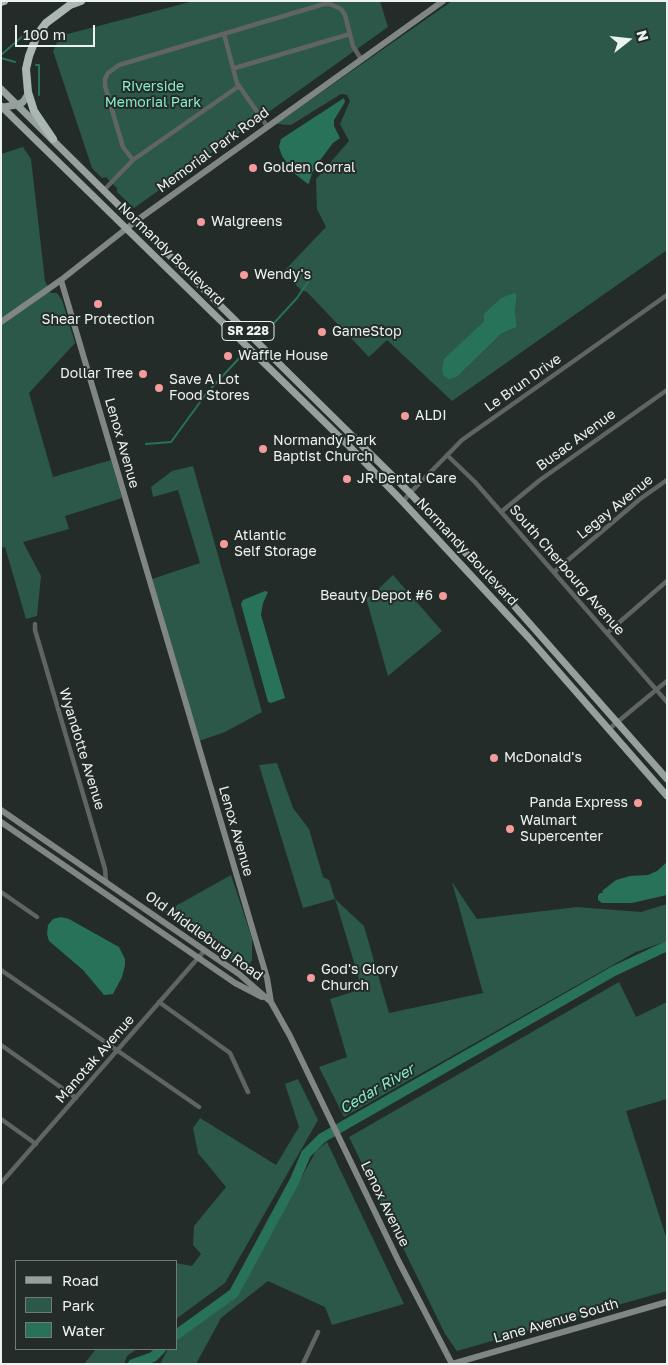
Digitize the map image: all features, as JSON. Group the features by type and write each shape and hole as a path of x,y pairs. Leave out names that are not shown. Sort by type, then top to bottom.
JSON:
{"highway":[{"path":"53,140 34,112 28,94 26,68 37,35 46,23 57,13 81,1"}],"main road":[{"name":"Memorial Park Road","path":"1,322 61,280 136,221 443,1"},
{"name":"Normandy Boulevard","path":"1,89 410,493 501,591 667,779"},
{"path":"2,106 17,105 23,102 28,94"},
{"name":"Normandy Boulevard","path":"2,106 350,447 529,638 667,796"},
{"name":"Lenox Avenue","path":"61,280 267,978 271,1002 286,1028 399,1262 452,1364"},
{"name":"Old Middleburg Road","path":"1,810 240,974 271,1002"},
{"name":"Old Middleburg Road","path":"1,822 234,983 271,1002"},
{"path":"31,842 37,833"},
{"path":"105,894 106,882"},
{"name":"Lane Avenue South","path":"452,1364 667,1302"}],"street":[{"path":"133,160 123,147 107,94 105,79 108,73 119,65 324,4 330,4 341,9 346,15 353,46 361,59"},
{"path":"224,34 239,86 267,126"},
{"path":"234,68 350,34"},
{"path":"104,190 133,160 239,86"},
{"name":"Le Brun Drive","path":"403,502 447,455 476,430 667,295"},
{"name":"Busac Avenue","path":"501,512 540,480 667,390"},
{"name":"South Cherbourg Avenue","path":"447,455 475,482 667,702"},
{"name":"Legay Avenue","path":"554,572 640,499 667,480"},
{"path":"607,633 667,581"},
{"name":"Wyandotte Avenue","path":"35,624 35,630 106,868 106,882"},
{"path":"609,730 667,681"},
{"path":"1,892 37,917"},
{"name":"Manotak Avenue","path":"1,1183 205,950"},
{"path":"1,970 199,1107"},
{"path":"159,1002 230,1053 248,1092"},
{"path":"1,1045 76,1098"},
{"path":"1,1119 36,1144"},
{"path":"303,1364 318,1332"}],"green space":[{"name":"Riverside Memorial Park","path":"194,1 380,1 388,27 134,208 117,192 117,188 106,177 102,178 92,168 53,51 60,36"},
{"path":"452,1 667,1 667,250 452,401 387,340 369,357 307,292 301,290 283,272 326,227 317,209 316,179 349,141 340,124 350,101 347,95 341,94 291,125 276,124","holes":["517,295 515,311 517,327 501,334 457,377 449,380 444,375 442,369 445,359 484,321"]},
{"path":"23,147 31,159 45,281 51,293 57,293 62,300 75,343 29,393 53,477 111,460 122,498 65,516 69,529 23,542 41,576 37,616 26,619 5,547 1,548 1,154"},
{"path":"193,466 262,712 225,732 199,741 152,579 200,563 178,490 153,497 151,487 172,471"},
{"path":"393,575 442,631 388,676 366,598 371,596"},
{"path":"277,763 293,808 309,829 323,877 329,880 335,899 303,908 259,765"},
{"path":"231,875 252,938 252,960 246,970 165,912"},
{"path":"452,882 477,919 577,907 641,912 667,904 667,941 636,952 344,1117 319,1067 347,1057 330,999 362,989 335,899 364,926 389,1013 483,993"},
{"path":"619,982 636,1017 667,1002 667,1099 626,1111 667,1240 667,1291 457,1351 445,1334 349,1137"},
{"path":"298,1079 318,1120 225,1283 178,1318 178,1263 192,1266 201,1254 193,1245 194,1226 226,1187 198,1153 193,1128 200,1118 276,1165 299,1127 285,1084"},
{"path":"327,1142 404,1304 332,1325 325,1307 268,1281 221,1318 196,1364 160,1364 167,1350 178,1350 178,1339 238,1294 316,1151"},
{"path":"95,1350 136,1350 127,1356 124,1364 84,1364"}],"water":[{"path":"344,98 345,102 334,120 334,126 340,138 333,143 321,159 312,173 308,184 295,174 282,156 279,147 281,139"},
{"path":"514,293 517,295 515,311 517,327 501,334 457,377 449,380 443,375 444,359 484,321 484,314 501,298"},
{"path":"265,591 268,592 263,603 261,615 285,698 271,703 268,702 241,604 243,600"},
{"path":"667,862 667,895 632,903 602,903 598,900 600,893 603,893 602,891 616,880 630,876 648,875 657,871"},
{"path":"61,917 69,919 119,947 125,959 125,965 122,977 113,994 104,995 83,970 49,941 47,934 48,925 53,919"}],"waterway":[{"path":"1,55 25,34"},
{"path":"1,58 15,62"},
{"path":"36,65 39,65 39,95"},
{"path":"263,335 297,298 312,276"},
{"path":"146,444 171,442 206,394 243,354"},
{"name":"Cedar River","path":"178,1334 234,1293 295,1180 306,1154 322,1138 614,971 667,946"},
{"name":"Cedar River","path":"133,1364 153,1357 160,1350"}],"place":[{"name":"Golden Corral","path":"253,168"},
{"name":"Walgreens","path":"201,222"},
{"name":"Wendy's","path":"244,275"},
{"name":"Shear Protection","path":"98,304"},
{"name":"GameStop","path":"322,332"},
{"name":"Waffle House","path":"228,356"},
{"name":"Dollar Tree","path":"143,374"},
{"name":"Save A Lot Food Stores","path":"159,388"},
{"name":"ALDI","path":"405,416"},
{"name":"Normandy Park Baptist Church","path":"263,449"},
{"name":"JR Dental Care","path":"347,479"},
{"name":"Atlantic Self Storage","path":"224,544"},
{"name":"Beauty Depot #6","path":"443,596"},
{"name":"McDonald's","path":"494,758"},
{"name":"Panda Express","path":"638,803"},
{"name":"Walmart Supercenter","path":"510,829"},
{"name":"God's Glory Church","path":"311,978"}]}
